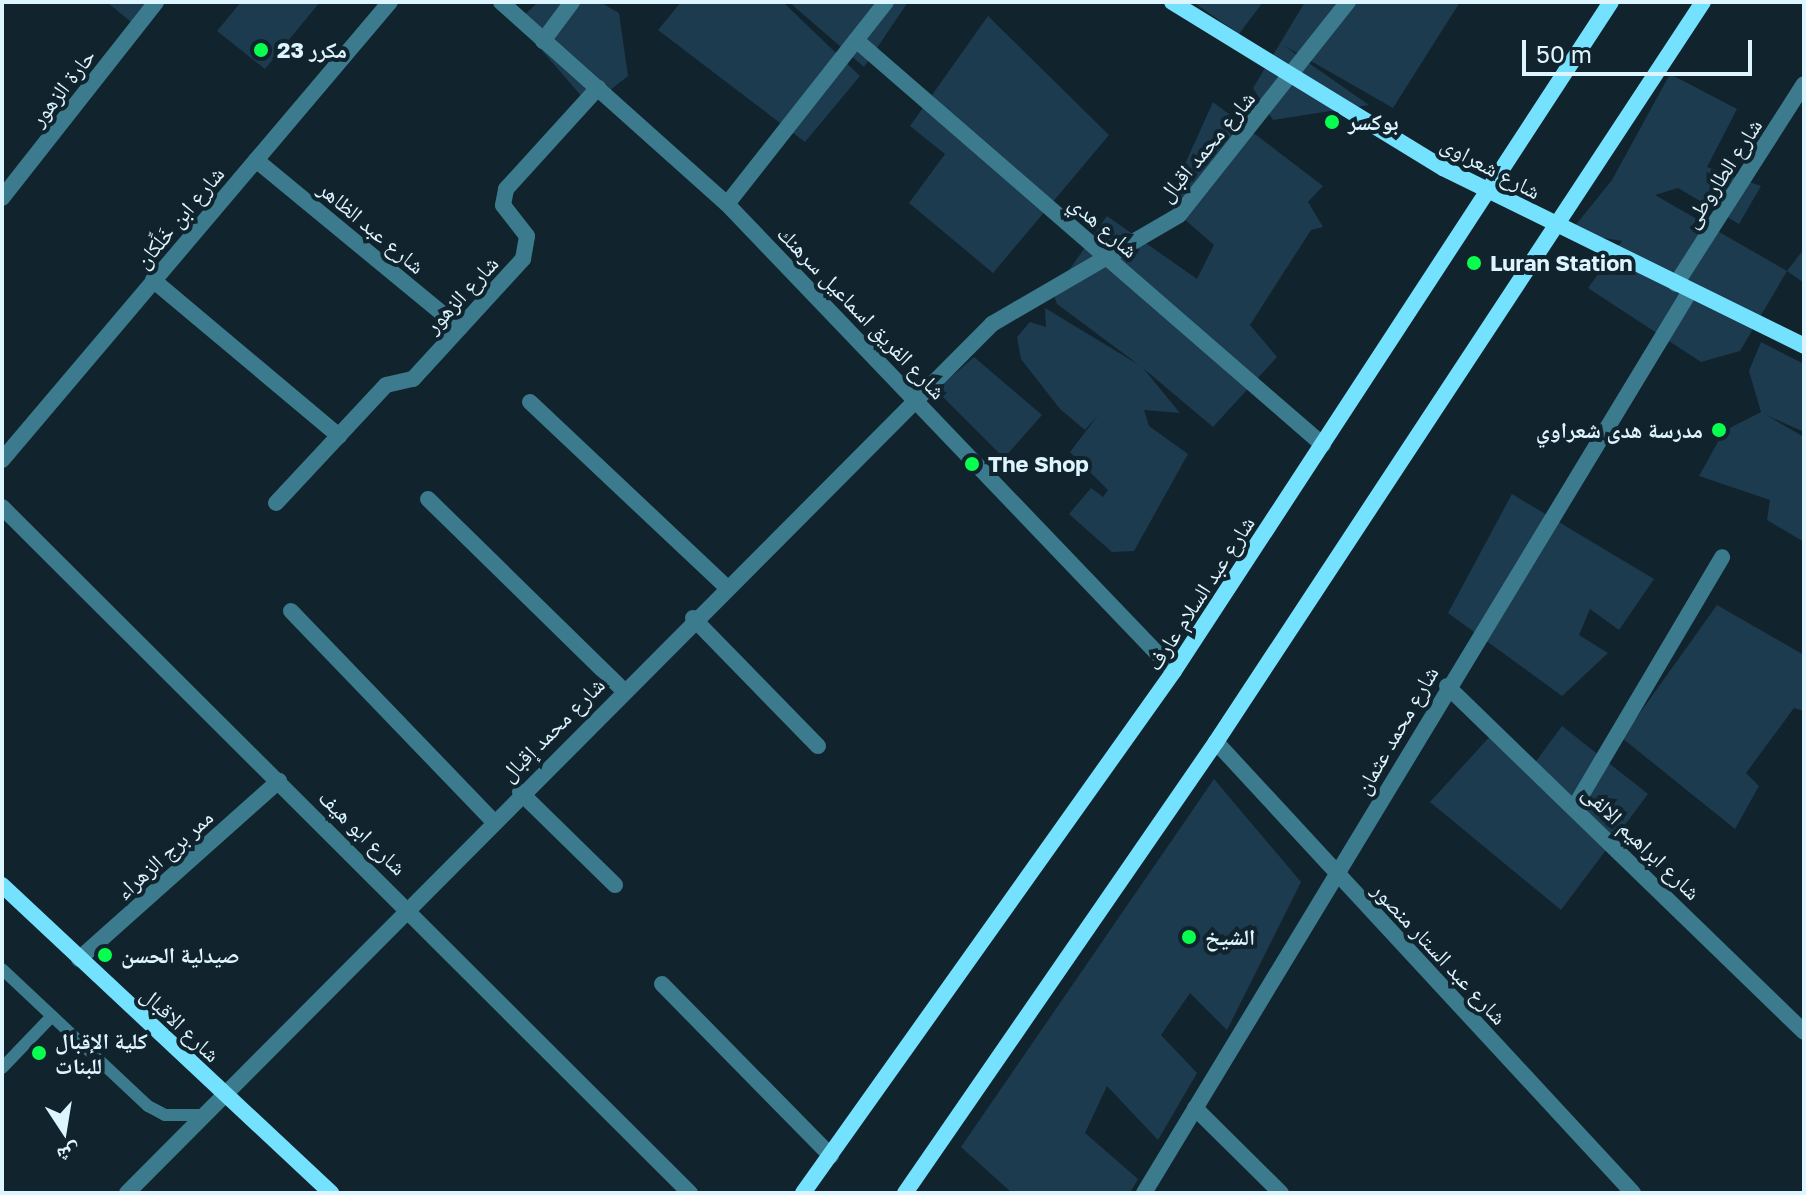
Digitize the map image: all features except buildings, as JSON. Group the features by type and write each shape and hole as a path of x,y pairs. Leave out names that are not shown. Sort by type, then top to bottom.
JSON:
{"street":[{"name":"حارة الزهور","path":"2,198 156,2"},
{"name":"شارع ابن خَلِّكان","path":"2,460 390,2"},
{"name":"شارع الفريق اسماعيل سرهنك","path":"501,2 727,204 1174,671"},
{"path":"543,41 572,2"},
{"path":"727,204 886,2"},
{"name":"شارع شعراوى","path":"1172,2 1484,190 1804,346"},
{"name":"شارع محمد اقبال","path":"916,399 1028,298 1108,259 1179,215 1293,76 1348,2"},
{"name":"شارع عبد السلام عارف","path":"803,1193 1174,671 1323,445 1484,190 1611,2"},
{"path":"905,1193 1216,742 1554,224 1703,2"},
{"name":"شارع هدي","path":"856,40 1323,445"},
{"name":"شارع الطاروطى","path":"1683,288 1804,84"},
{"name":"شارع الزهور","path":"276,503 386,385 413,379 527,252 527,236 503,205 506,189 598,88"},
{"name":"شارع عبد الظاهر","path":"256,160 460,328"},
{"path":"153,280 339,436"},
{"name":"شارع محمد عثمان","path":"1144,1193 1337,875 1683,288"},
{"name":"شارع محمد إقبال","path":"127,1193 406,905 916,399"},
{"path":"530,402 725,586"},
{"path":"428,499 622,689"},
{"name":"شارع ابو هيف","path":"2,507 406,905 690,1193"},
{"path":"1575,806 1722,557"},
{"path":"291,611 492,820"},
{"path":"693,618 818,746"},
{"name":"شارع ابراهيم الالفى","path":"1447,686 1575,806 1804,1032"},
{"name":"شارع عبد الستار منصور","path":"1216,742 1633,1193"},
{"name":"ممر برج الزهراء","path":"79,959 279,781"},
{"path":"520,792 615,885"},
{"name":"شارع الاقبال","path":"2,885 331,1193"},
{"path":"662,984 831,1156"},
{"path":"1195,1108 1281,1193"}],"lane":[{"path":"2,969 148,1106 174,1117 201,1115"},
{"path":"2,1068 52,1016"}],"place":[{"name":"23 مكرر","path":"261,50"},
{"name":"بوكسر","path":"1332,122"},
{"name":"Luran Station","path":"1474,263"},
{"name":"مدرسة هدى شعراوي","path":"1719,430"},
{"name":"The Shop","path":"972,464"},
{"name":"الشيخ","path":"1189,937"},
{"name":"صيدلية الحسن","path":"105,955"},
{"name":"كلية الإقبال للبنات","path":"39,1053"}]}
